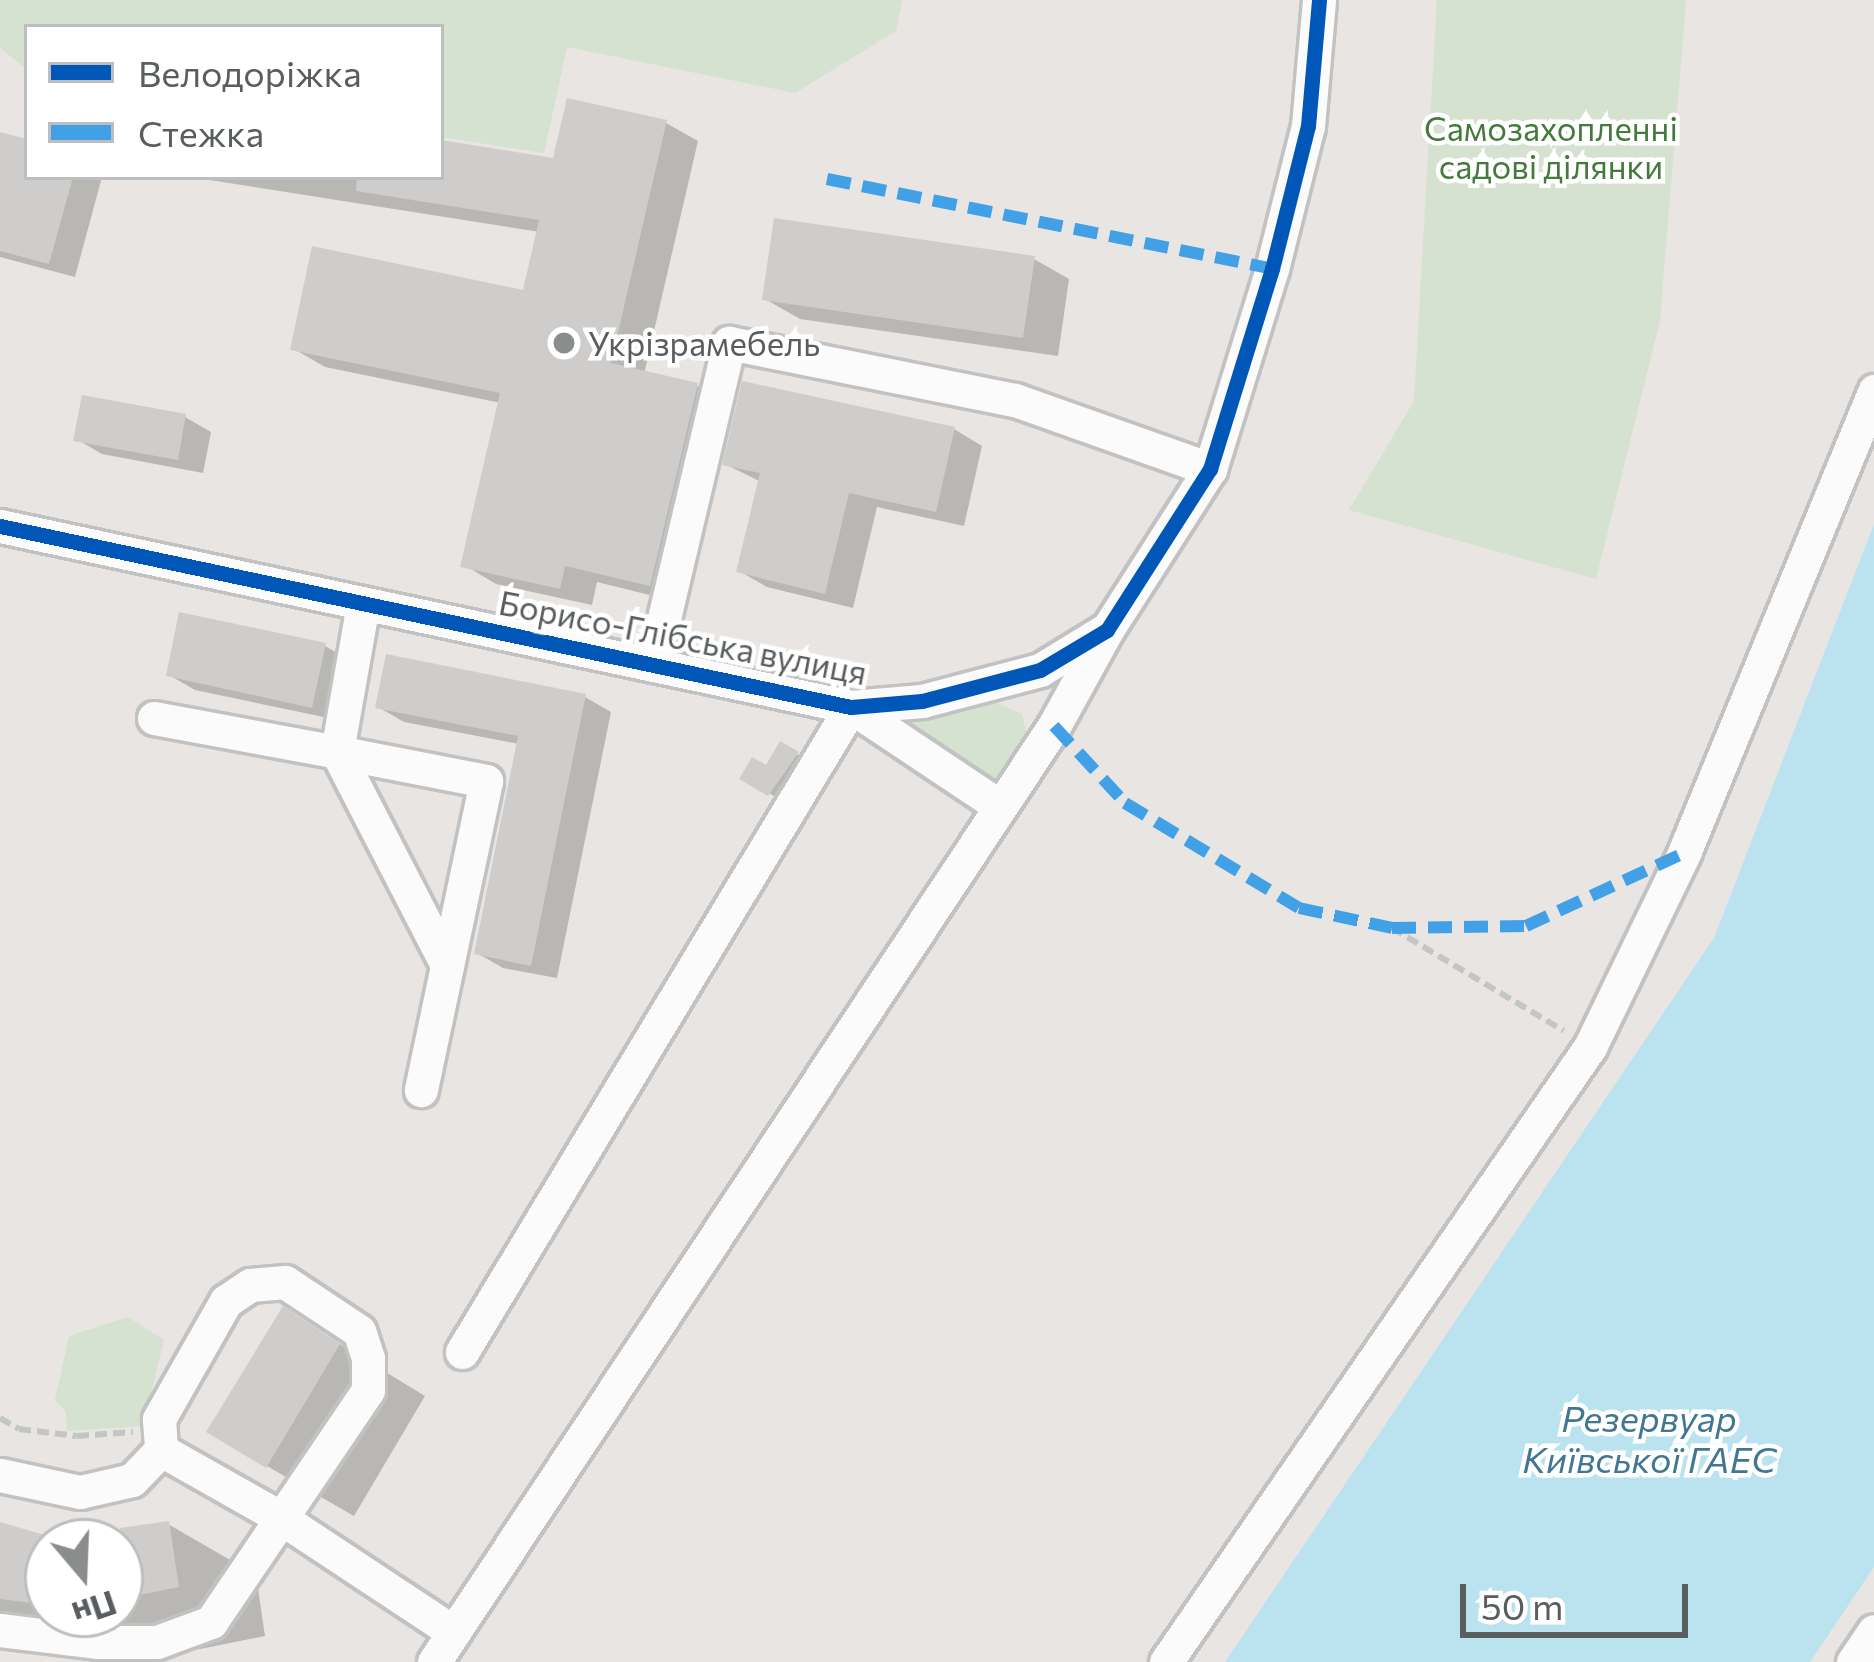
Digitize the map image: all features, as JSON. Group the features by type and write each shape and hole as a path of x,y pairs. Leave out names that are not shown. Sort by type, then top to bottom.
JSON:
{"street":[{"name":"Борисо-Глібська вулиця","path":"0,526 851,707 938,698 1040,670 1107,630 1210,469 1272,268 1308,126 1319,0"},
{"path":"653,665 729,344 1015,400 1210,469"},
{"path":"1166,1662 1590,1046 1684,854 1874,391"},
{"path":"364,604 338,752 447,965"},
{"path":"434,1662 1054,726 1107,630"},
{"name":"Борисо-Глібська вулиця","path":"851,707 998,805"},
{"path":"462,1352 851,707"},
{"path":"154,718 486,781 421,1090"},
{"path":"0,1474 80,1492 132,1480 160,1437 226,1301 250,1285 285,1282 359,1331 368,1358 368,1390 211,1622 157,1642 98,1642 0,1630"},
{"path":"160,1437 453,1632"},
{"path":"1853,1662 1874,1631"}],"path":[{"path":"1392,928 1590,1046"},
{"path":"0,1418 19,1429 77,1436 160,1437"}],"green space":[{"path":"0,0 902,0 896,31 795,93 567,47 544,153 444,137 444,24 24,24 24,67 0,48"},
{"name":"Самозахопленні садові ділянки","path":"1437,0 1686,0 1660,320 1596,579 1349,510 1414,401"},
{"path":"995,702 1022,714 1026,731 1016,757 990,783 909,723"},
{"path":"128,1317 164,1340 143,1426 67,1431 66,1412 55,1400 69,1336"}],"water":[{"name":"Резервуар Київської ГАЕС","path":"1874,524 1874,1567 1810,1662 1225,1662 1714,938"}],"building":[{"path":"567,98 667,120 611,363 698,383 650,586 565,566 560,589 460,567 500,393 290,350 312,246 523,290 539,220 356,191 357,180 444,180 444,140 553,158"},
{"path":"0,132 24,138 24,180 72,180 49,264 0,251"},
{"path":"774,218 1035,256 1023,338 762,300"},
{"path":"742,381 955,427 936,512 849,493 825,594 736,572 760,473 722,465"},
{"path":"82,395 186,414 178,460 73,441"},
{"path":"179,612 326,643 312,708 166,676"},
{"path":"386,654 586,694 531,966 474,954 518,736 375,708"},
{"path":"780,741 799,752 768,796 739,779 752,757 766,765"},
{"path":"283,1306 340,1344 266,1468 206,1432"},
{"path":"169,1521 179,1587 144,1594 144,1525"},
{"path":"0,1522 24,1529 24,1602 0,1599"}],"marked path":[{"path":"827,179 1272,269"},
{"path":"1054,726 1125,803 1299,908 1392,928 1526,926 1684,853"}],"cycle path":[{"path":"0,526 851,707 922,701 1040,670 1107,630 1210,469 1272,269 1308,126 1319,0"}],"place":[{"name":"Укрізрамебель","path":"564,343"}]}
